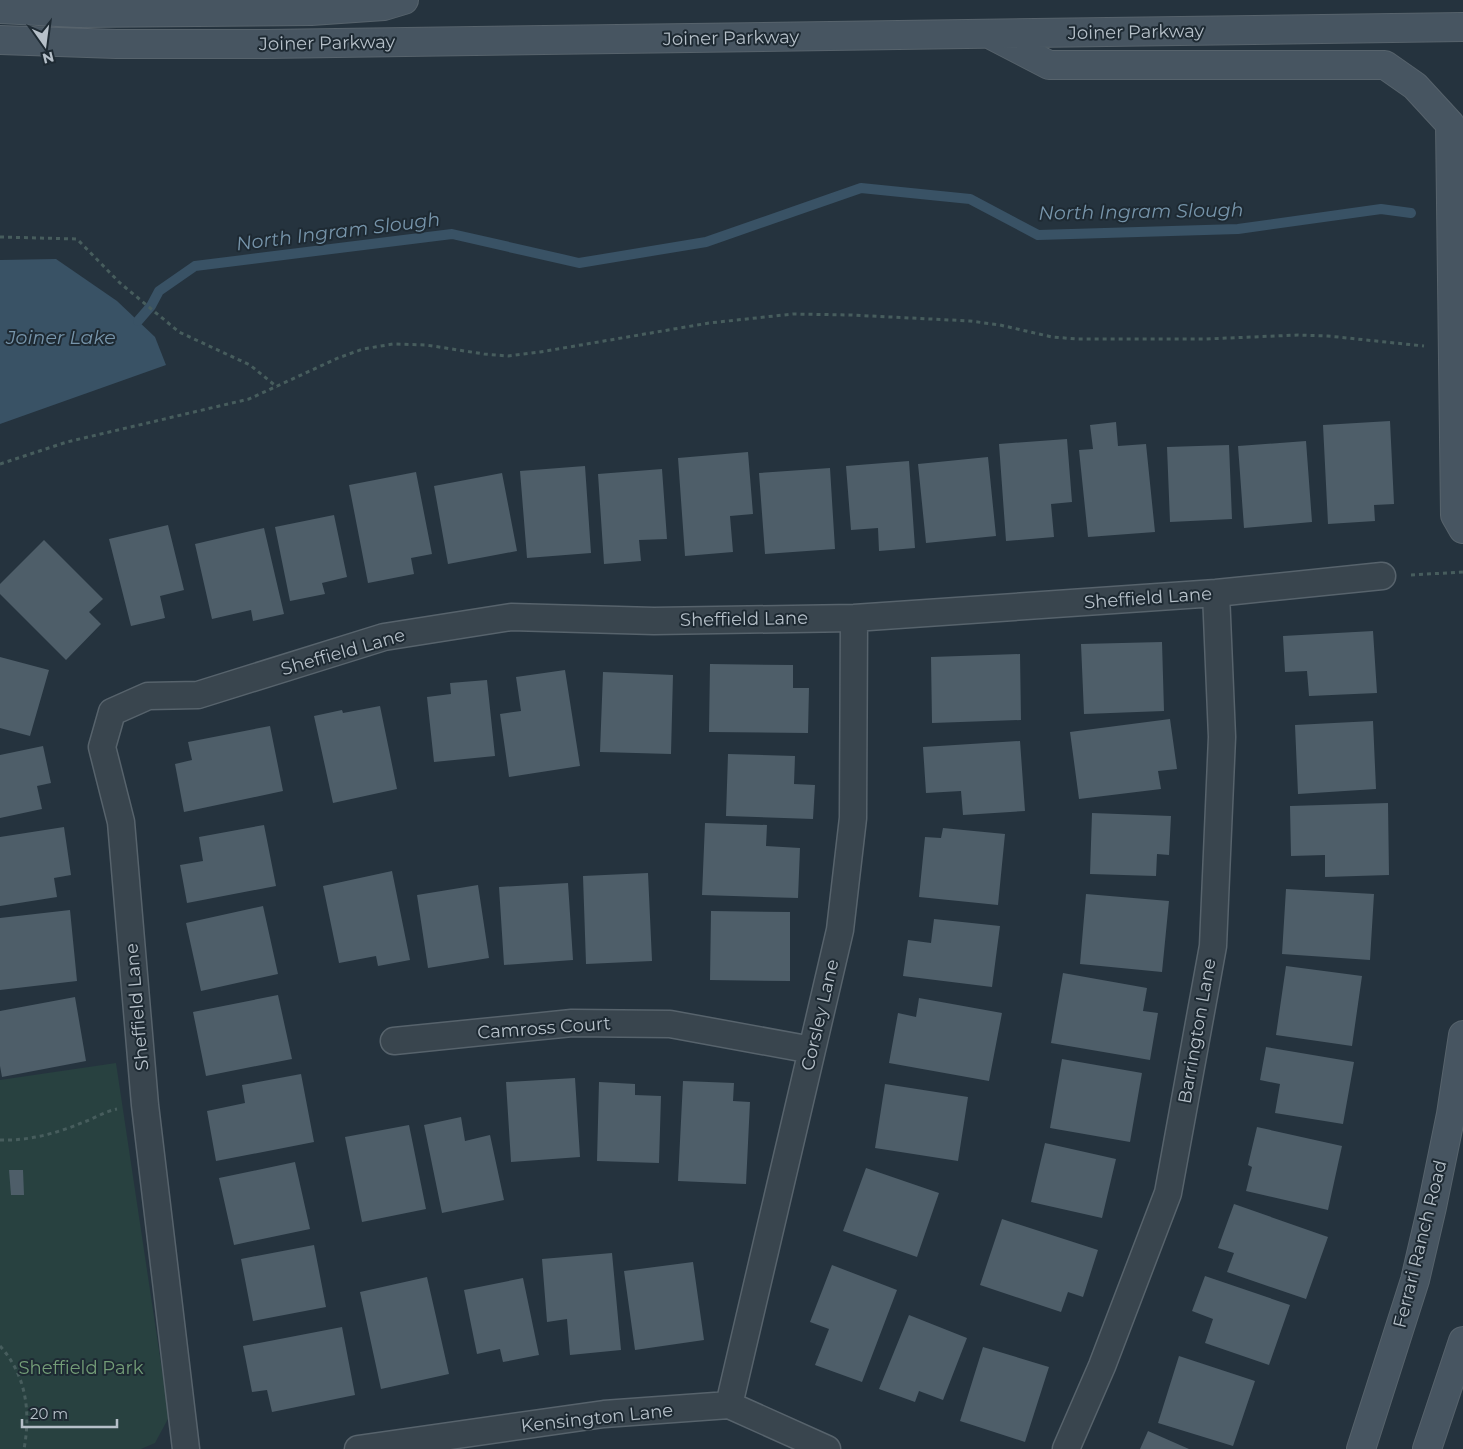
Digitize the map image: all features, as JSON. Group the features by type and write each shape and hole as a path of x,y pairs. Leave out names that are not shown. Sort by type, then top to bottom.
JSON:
{"main road":[{"path":"0,9 78,13 311,12 384,6 404,0"},
{"name":"Joiner Parkway","path":"0,40 116,44 258,44 1463,27"},
{"path":"989,34 1049,65 1385,65 1415,86 1450,124 1455,515 1463,529"},
{"name":"Ferrari Ranch Road","path":"1361,1449 1415,1280 1449,1123 1463,1035"},
{"path":"1427,1449 1463,1341"}],"street":[{"name":"Sheffield Lane","path":"186,1449 145,1104 121,822 102,747 112,712 148,696 198,694 384,637 510,617 654,621 854,618 1216,593 1382,576"},
{"name":"Barrington Lane","path":"1066,1449 1102,1366 1168,1193 1213,946 1222,737 1216,593"},
{"name":"Corsley Lane","path":"729,1404 840,930 853,818 854,618"},
{"name":"Camross Court","path":"394,1041 572,1022 670,1024 812,1050"},
{"name":"Kensington Lane","path":"358,1449 604,1414 729,1404 827,1449"}],"path":[{"path":"0,237 77,239 120,283 179,332 250,365 277,388"},
{"path":"0,464 67,442 249,399 277,388 338,358 363,349 393,344 426,345 508,356 709,323 793,314 970,321 1077,340 1206,339 1298,335 1328,336 1452,349"},
{"path":"1382,576 1463,572"},
{"path":"0,1140 11,1141 39,1136 83,1123 112,1110 145,1104"},
{"path":"0,1346 18,1371 24,1387 27,1401 24,1449"}],"green space":[{"name":"Sheffield Park","path":"116,1063 169,1417 155,1443 141,1449 0,1449 0,1080"}],"water":[{"name":"Joiner Lake","path":"56,259 117,301 155,337 166,365 0,424 0,260"}],"building":[{"path":"1390,421 1394,504 1374,505 1375,521 1328,524 1323,425"},
{"path":"1116,422 1118,446 1146,444 1155,532 1088,537 1079,450 1093,449 1090,425"},
{"path":"1067,439 1072,502 1051,504 1054,537 1006,541 999,444"},
{"path":"1306,441 1312,522 1244,528 1238,446"},
{"path":"1229,445 1232,519 1170,522 1167,447"},
{"path":"748,452 753,514 730,516 733,552 685,556 678,458"},
{"path":"988,457 996,536 926,543 918,464"},
{"path":"909,461 915,548 879,551 878,528 851,530 846,466"},
{"path":"585,466 591,553 527,558 520,471"},
{"path":"830,468 835,549 765,554 759,473"},
{"path":"662,469 667,539 639,540 641,561 604,564 598,474"},
{"path":"416,472 432,554 411,558 414,574 368,583 349,485"},
{"path":"502,473 517,551 448,564 434,486"},
{"path":"334,515 347,577 322,583 325,594 290,601 275,527"},
{"path":"168,525 184,590 160,596 165,618 131,626 109,539"},
{"path":"264,528 284,614 253,621 251,610 212,619 195,544"},
{"path":"44,540 103,599 89,612 101,624 66,660 0,594 0,584"},
{"path":"1373,631 1377,693 1309,696 1307,671 1285,672 1283,636"},
{"path":"1162,642 1164,711 1084,714 1081,644"},
{"path":"1020,654 1021,720 932,723 931,657"},
{"path":"0,657 49,670 30,736 0,728"},
{"path":"710,664 793,665 793,688 809,688 808,733 709,732"},
{"path":"565,670 580,766 509,777 500,714 521,711 516,677"},
{"path":"603,672 673,675 671,754 600,752"},
{"path":"487,680 495,756 434,762 427,697 451,694 450,683"},
{"path":"380,706 397,789 333,803 314,716 342,710 343,713"},
{"path":"1170,719 1177,769 1158,771 1161,789 1079,799 1070,732"},
{"path":"1373,721 1376,789 1298,794 1295,725"},
{"path":"270,726 283,791 184,812 175,764 192,760 188,742"},
{"path":"1020,741 1025,811 963,815 961,791 926,793 923,747"},
{"path":"43,746 51,783 37,786 42,809 0,818 0,755"},
{"path":"728,754 795,756 794,784 815,785 813,819 726,816"},
{"path":"1388,803 1389,875 1325,877 1325,855 1291,856 1290,806"},
{"path":"1092,813 1171,816 1169,855 1157,854 1156,876 1090,874"},
{"path":"705,823 767,825 766,846 800,848 798,898 702,895"},
{"path":"264,825 276,886 187,903 180,865 203,861 199,837"},
{"path":"64,827 71,875 54,878 57,897 0,906 0,837"},
{"path":"943,828 1005,834 998,905 919,897 925,837 941,838"},
{"path":"392,871 410,960 378,966 376,956 339,963 323,886"},
{"path":"648,873 652,961 586,964 583,876"},
{"path":"568,883 573,960 504,965 499,887"},
{"path":"478,885 489,958 428,968 417,895"},
{"path":"1286,889 1374,894 1370,960 1282,954"},
{"path":"1086,894 1169,901 1162,972 1080,964"},
{"path":"263,906 278,974 201,991 186,923"},
{"path":"70,910 77,981 0,990 0,918"},
{"path":"711,911 790,912 790,981 710,980"},
{"path":"934,919 1000,926 992,987 903,976 908,940 931,943"},
{"path":"1286,966 1362,976 1352,1046 1276,1035"},
{"path":"1063,973 1147,988 1143,1011 1158,1013 1150,1060 1051,1043"},
{"path":"278,995 292,1059 206,1076 193,1012"},
{"path":"75,997 86,1061 2,1077 0,1066 0,1011"},
{"path":"919,998 1002,1013 989,1081 889,1063 898,1013 916,1017"},
{"path":"1266,1047 1354,1062 1343,1124 1275,1113 1280,1084 1260,1080"},
{"path":"1062,1059 1142,1073 1130,1142 1050,1128"},
{"path":"301,1074 314,1142 216,1161 207,1111 245,1103 242,1085"},
{"path":"575,1078 580,1157 511,1162 506,1082"},
{"path":"683,1081 734,1083 733,1101 750,1102 746,1184 678,1181"},
{"path":"599,1082 635,1084 635,1095 661,1096 659,1163 597,1161"},
{"path":"885,1084 968,1097 958,1161 875,1148"},
{"path":"461,1117 465,1141 490,1135 504,1200 442,1213 424,1125"},
{"path":"409,1125 426,1209 362,1222 345,1137"},
{"path":"1257,1127 1342,1146 1328,1210 1246,1191 1252,1167 1248,1165"},
{"path":"1045,1143 1116,1159 1102,1218 1031,1202"},
{"path":"295,1162 310,1229 234,1245 219,1178"},
{"path":"866,1168 939,1193 917,1257 843,1231"},
{"path":"9,1170 23,1170 24,1195 11,1195"},
{"path":"1234,1204 1328,1237 1306,1299 1227,1272 1234,1253 1218,1248"},
{"path":"1002,1219 1098,1250 1083,1297 1068,1292 1061,1312 980,1285"},
{"path":"314,1245 326,1307 253,1321 241,1259"},
{"path":"612,1253 621,1350 570,1355 567,1319 547,1322 542,1259"},
{"path":"693,1262 704,1340 635,1350 624,1271"},
{"path":"832,1265 897,1290 862,1382 815,1365 829,1329 810,1322"},
{"path":"1205,1276 1290,1305 1269,1365 1205,1343 1213,1319 1192,1311"},
{"path":"427,1277 449,1374 381,1389 360,1292"},
{"path":"523,1278 539,1355 503,1362 500,1349 477,1354 464,1290"},
{"path":"909,1315 967,1338 943,1400 919,1391 915,1402 879,1389"},
{"path":"342,1327 355,1395 272,1412 267,1390 252,1392 243,1346"},
{"path":"983,1347 1049,1367 1025,1442 960,1421"},
{"path":"1179,1356 1255,1381 1233,1446 1158,1423"},
{"path":"1148,1431 1189,1449 1140,1449"}],"waterway":[{"name":"North Ingram Slough","path":"138,321 151,306 159,291 195,266 452,234 579,263 706,242 861,188 970,199 1038,235 1238,229 1381,209 1411,213"}]}
